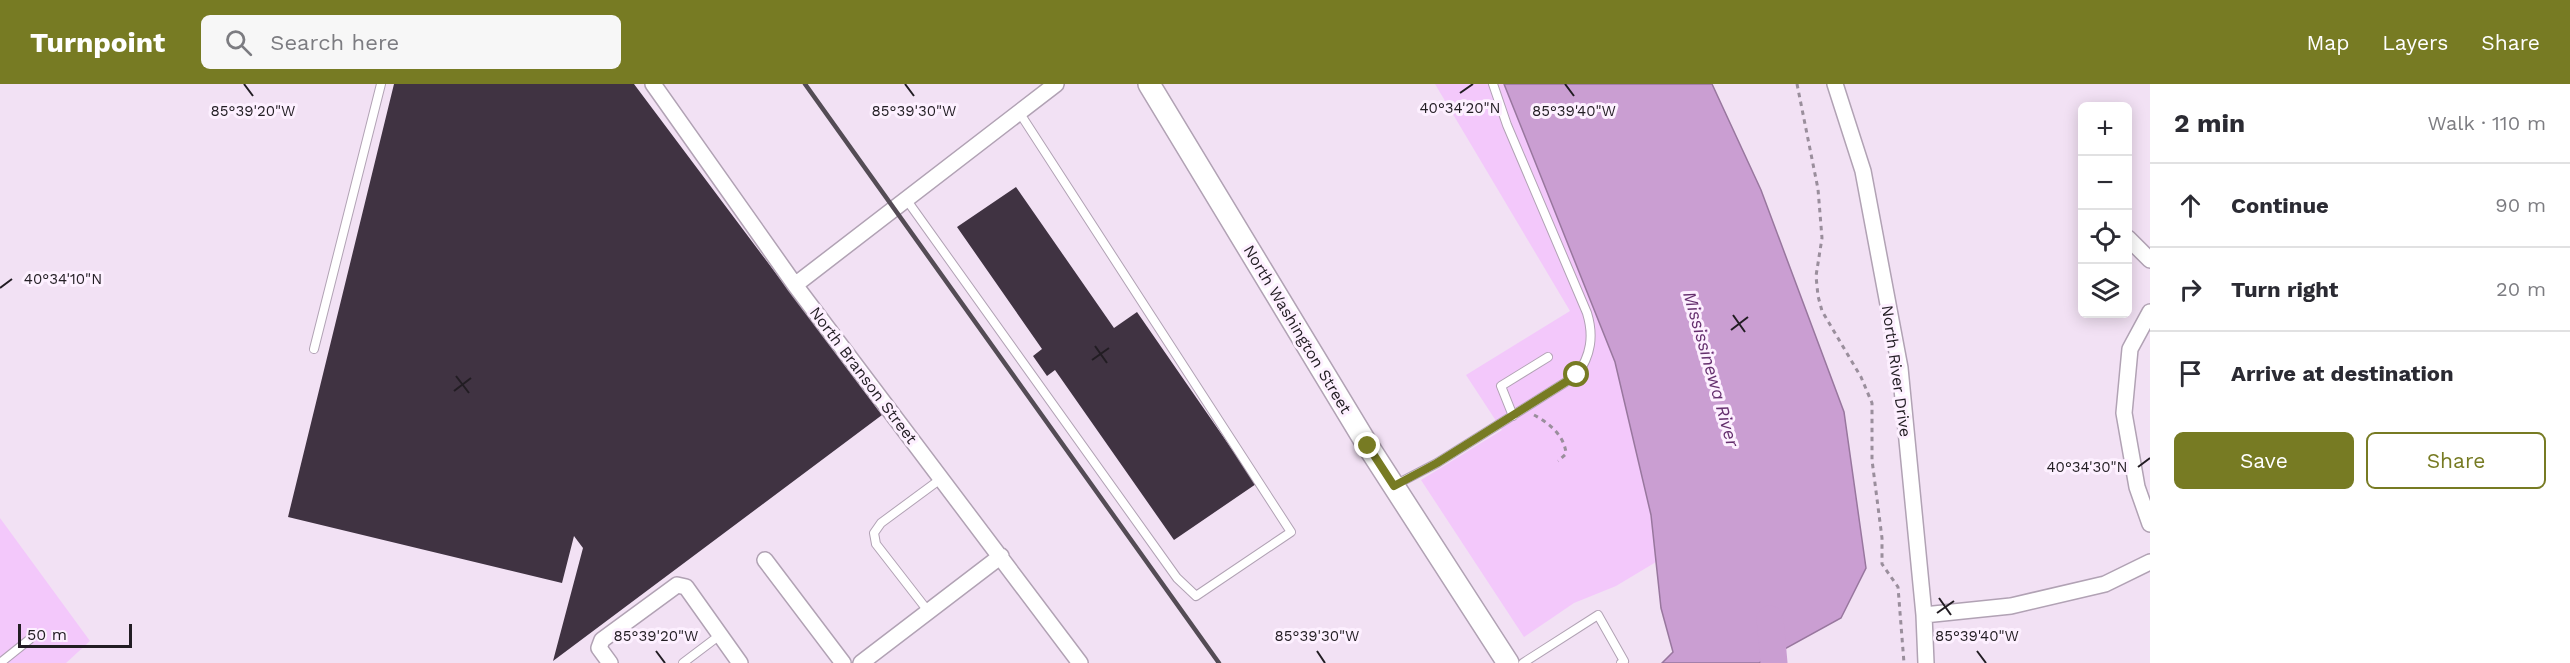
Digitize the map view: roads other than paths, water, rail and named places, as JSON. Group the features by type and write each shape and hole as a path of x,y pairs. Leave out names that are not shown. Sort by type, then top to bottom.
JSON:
{"street":[{"name":"North Branson Street","path":"652,84 795,285 1080,663"},
{"path":"795,285 1056,84"},
{"name":"North Washington Street","path":"1149,84 1394,486 1508,663"},
{"name":"North River Drive","path":"1835,84 1863,171 1900,368 1924,615 1926,663"},
{"path":"2132,243 2150,260"},
{"path":"2150,312 2130,349 2124,413 2136,487 2150,524"},
{"path":"861,663 1000,556"},
{"path":"765,560 843,663"},
{"path":"1924,615 2011,606 2105,584 2150,562"},
{"path":"610,663 599,648 602,640 677,585 686,587 740,663"}],"lane":[{"path":"314,349 381,84"},
{"path":"1394,486 1523,410 1577,375 1585,364 1591,344 1591,325 1507,125 1493,84"},
{"path":"906,199 1177,578 1196,597 1291,532 1019,112"},
{"path":"1513,416 1502,386 1548,357"},
{"path":"928,611 876,544 874,533 881,523 942,478"},
{"path":"1522,663 1598,615 1624,661 1621,663"},
{"path":"682,663 720,635"},
{"path":"0,663 30,639"}],"water":[{"path":"1504,84 1712,84 1761,190 1844,412 1866,568 1841,618 1759,663 1662,663 1673,652 1661,608 1651,515 1615,362"}],"waterway":[{"name":"Mississinewa River","path":"1770,619 1774,663"}],"railway":[{"path":"805,84 1219,663"}]}
